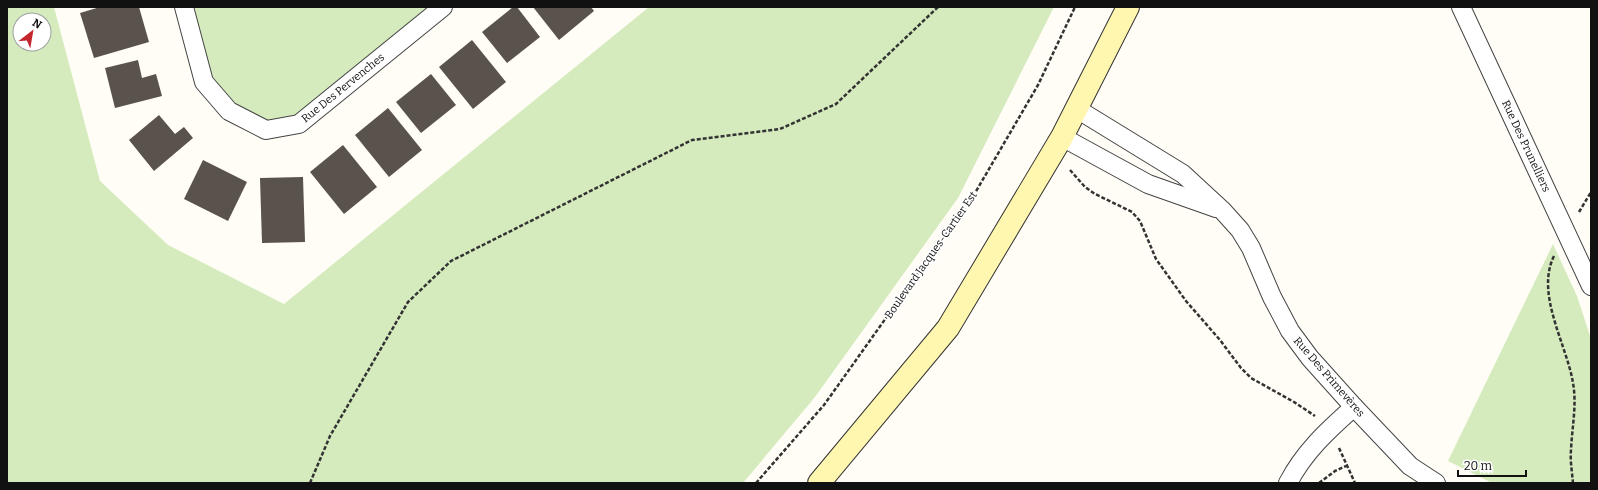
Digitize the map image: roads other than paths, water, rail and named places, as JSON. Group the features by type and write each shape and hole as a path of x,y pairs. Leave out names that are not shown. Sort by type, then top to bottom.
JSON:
{"main road":[{"path":"819,483 948,328 1062,137 1128,7"}],"street":[{"name":"Rue Des Pervenches","path":"184,7 204,82 229,111 266,130 299,124 443,7"},
{"name":"Rue Des Prunelliers","path":"1461,7 1591,286"},
{"name":"Rue Des Primevères","path":"1077,109 1183,174 1222,210 1240,230 1251,248 1272,297 1290,331 1310,358 1410,466 1436,483"},
{"name":"Rue Des Primevères","path":"1062,137 1148,184 1222,210"},
{"path":"1288,483 1294,470 1306,453 1326,431 1354,407"}]}
